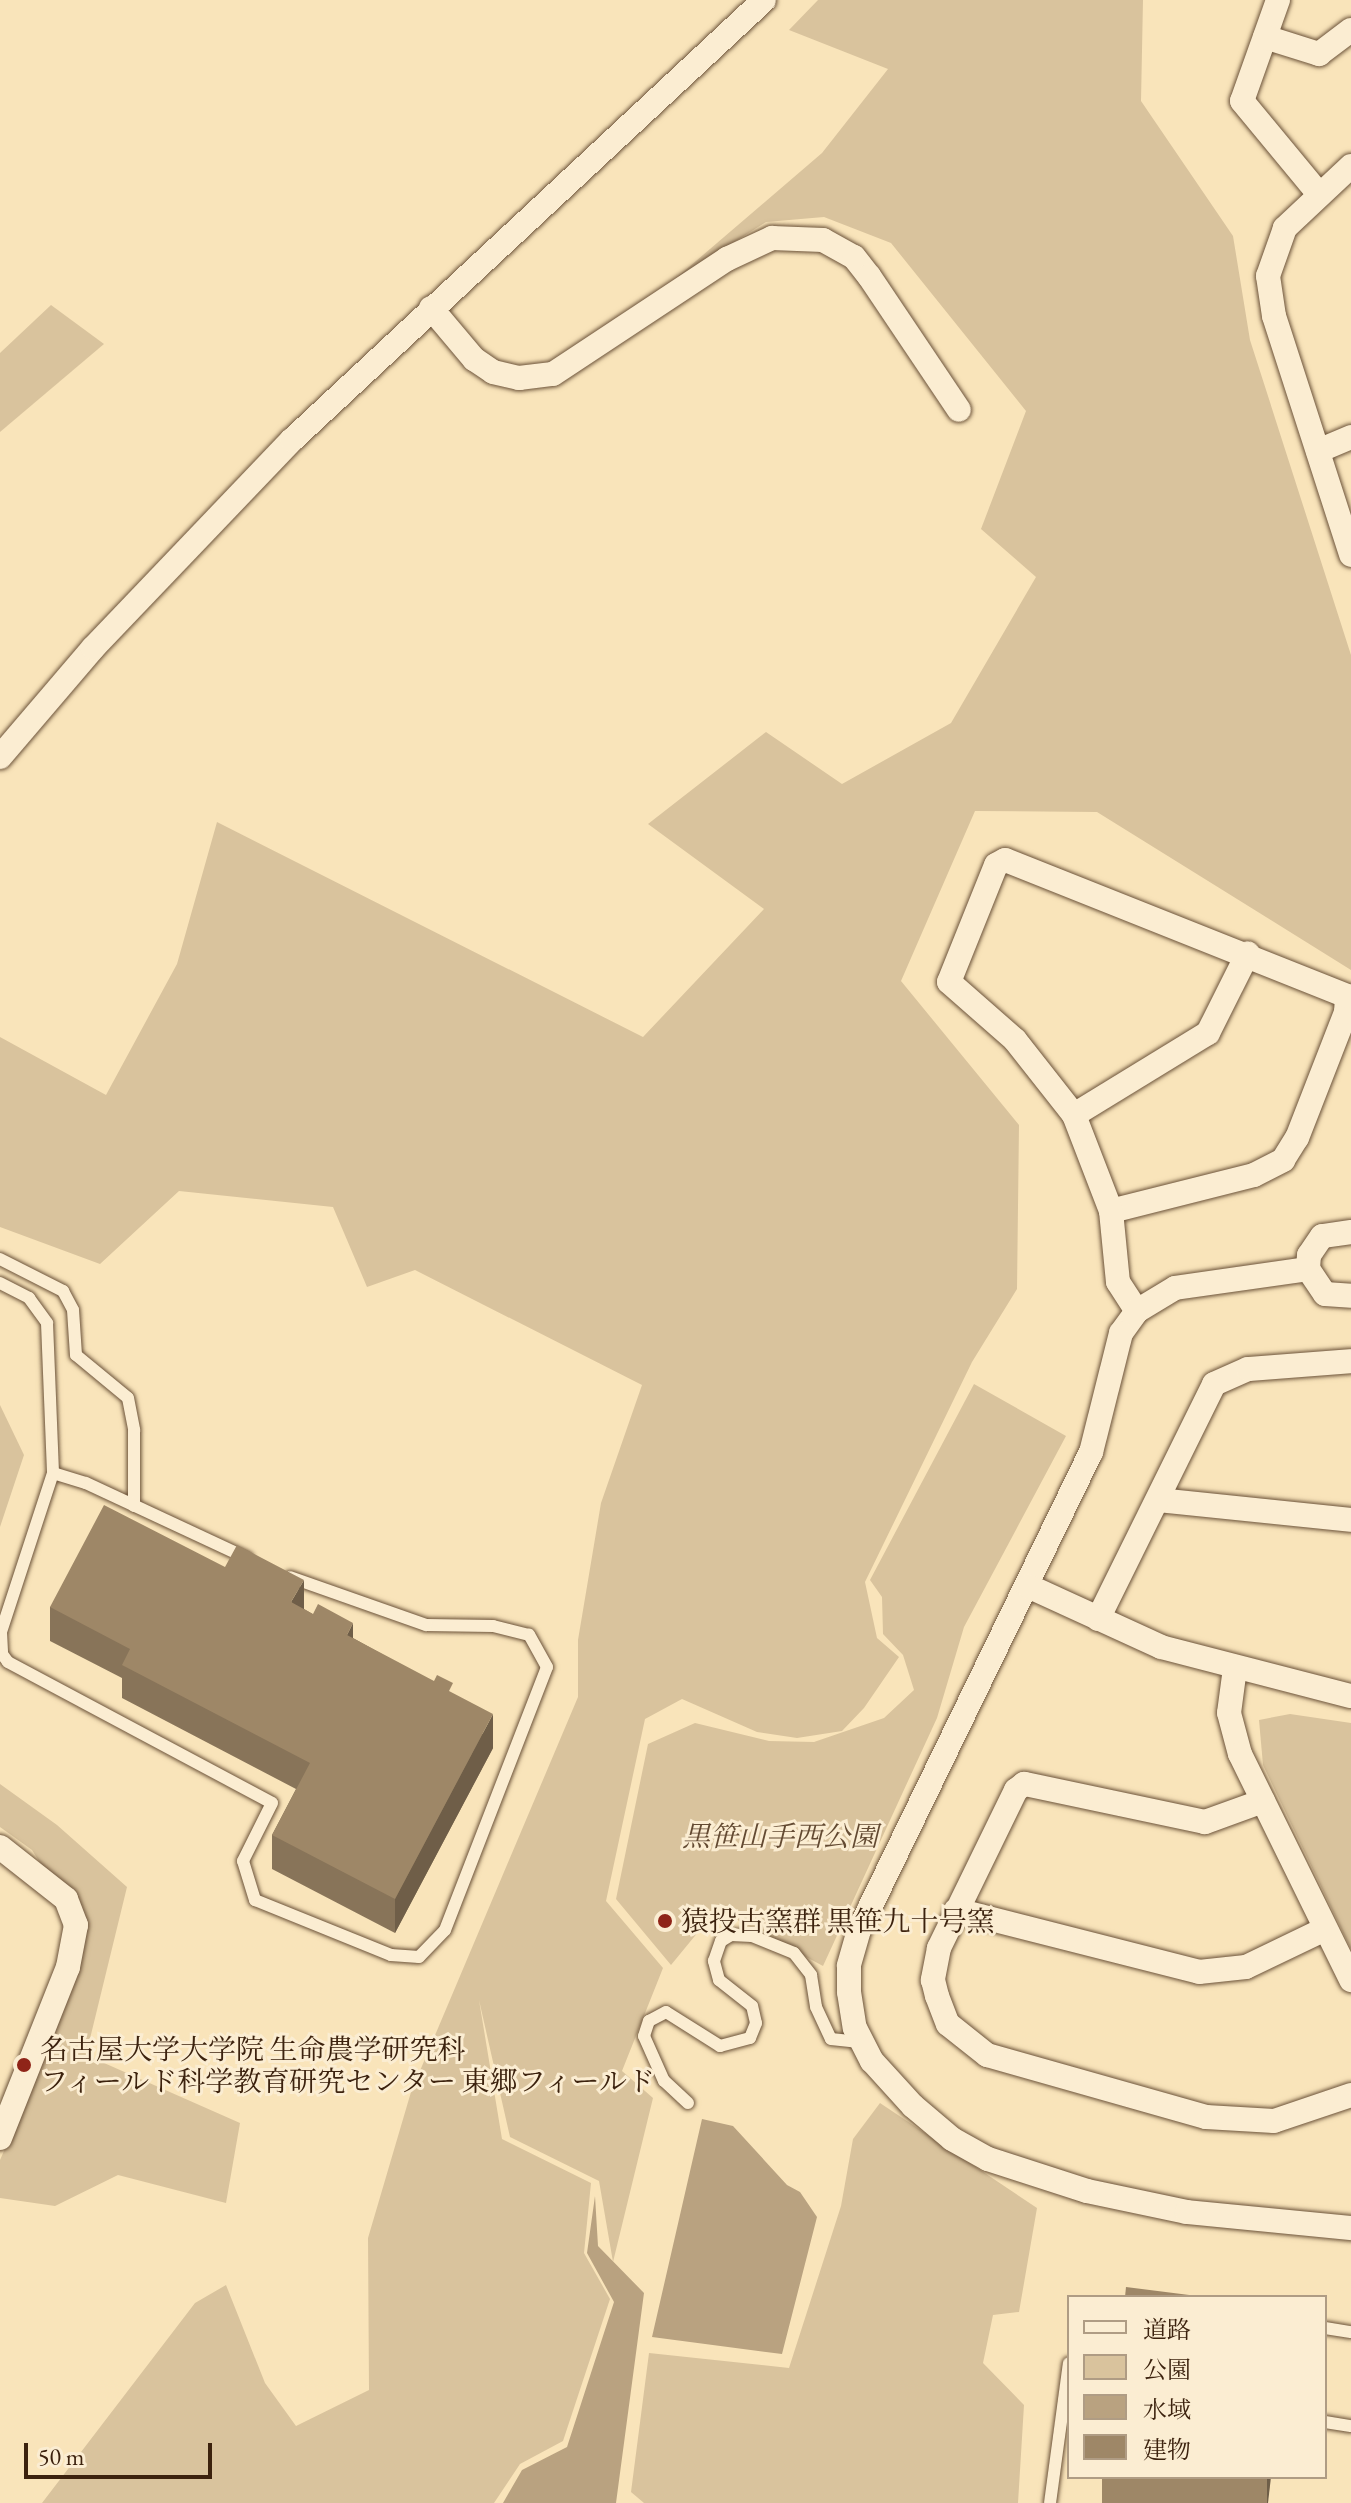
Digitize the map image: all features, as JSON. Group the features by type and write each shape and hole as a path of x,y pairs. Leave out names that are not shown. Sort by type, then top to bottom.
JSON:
{"street":[{"path":"0,757 209,523 431,308 764,0"},
{"path":"1278,0 1243,105 1319,194"},
{"path":"1265,37 1319,54 1351,30"},
{"path":"1351,166 1319,194 1278,239 1268,276 1274,316 1351,555"},
{"path":"431,308 474,359 493,372 519,378 553,374 727,259 772,238 823,240 854,257 959,410"},
{"path":"1318,451 1351,437"},
{"path":"1111,1211 1264,1171 1292,1150 1348,1001 1343,992 1248,953 1009,859 999,862 949,982 1015,1040 1074,1115 1111,1211 1118,1282 1137,1311"},
{"path":"1074,1115 1208,1033 1248,953"},
{"path":"1351,1232 1322,1236 1309,1255 1308,1269 1325,1294 1351,1296"},
{"path":"1308,1269 1175,1288 1137,1311 1114,1355 1091,1452 859,1930 849,1966 849,1992 862,2042 872,2061 913,2106 952,2139 996,2162 1087,2191 1187,2212 1351,2228"},
{"path":"1098,1619 1158,1500 1206,1393 1221,1378 1248,1369 1351,1361"},
{"path":"1158,1500 1351,1520"},
{"path":"1028,1586 1161,1647 1351,1696"},
{"path":"1235,1668 1229,1713 1233,1736 1351,1980"},
{"path":"1263,1801 1205,1822 1024,1784 1016,1790 956,1910 939,1948 933,1980 948,2024 987,2055 1206,2117 1274,2121 1351,2095"},
{"path":"0,1847 66,1899 76,1925 68,1967 0,2138"},
{"path":"956,1910 1199,1972 1246,1967 1325,1929"}],"lane":[{"path":"0,1259 63,1291 73,1310 76,1355 128,1398 134,1430 134,1506"},
{"path":"0,1283 29,1298 47,1323 53,1473 1,1632 8,1662 272,1803 243,1861 255,1900 391,1955 419,1957 445,1930 547,1667 529,1635 493,1626 426,1625 274,1570"},
{"path":"53,1473 260,1564"},
{"path":"688,2103 664,2081 644,2036 649,2021 666,2012 720,2046 750,2038 756,2023 752,2006 719,1980 714,1961 721,1941 731,1935 752,1936 794,1953 811,1975 816,2007 831,2039 862,2042"},
{"path":"1327,2328 1351,2332"},
{"path":"1050,2503 1067,2378"},
{"path":"1327,2422 1351,2426"}],"green space":[{"path":"818,0 1143,0 1141,101 1233,236 1250,340 1351,655 1351,970 1097,812 975,811 901,981 1019,1125 1017,1289 972,1362 865,1582 877,1638 899,1657 864,1708 842,1731 797,1738 757,1732 682,1699 645,1719 606,1901 663,1968 622,2071 653,2098 613,2262 599,2181 510,2137 479,2000 502,2139 591,2183 584,2253 610,2299 563,2441 520,2464 494,2503 42,2503 195,2303 226,2285 265,2383 296,2426 369,2390 368,2238 411,2092 578,1697 578,1640 601,1503 642,1385 415,1270 367,1287 333,1207 179,1191 100,1264 0,1227 0,1037 106,1095 177,964 217,822 643,1037 764,909 648,824 766,732 842,784 951,723 1036,577 981,529 1026,411 891,243 824,217 766,222 675,279 822,153 888,69 789,30"},
{"path":"51,305 104,344 0,432 0,353"},
{"name":"黒笹山手西公園","path":"974,1384 1066,1436 964,1627 937,1718 823,1966 717,1909 671,1965 616,1899 648,1744 695,1723 769,1741 814,1742 884,1718 914,1690 903,1655 883,1634 882,1597 870,1580"},
{"path":"0,1405 24,1455 0,1527"},
{"path":"1290,1714 1351,1723 1351,1949 1263,1765 1259,1720"},
{"path":"0,1784 57,1825 127,1887 86,2055 240,2123 226,2203 118,2175 55,2206 0,2198 0,2160 54,2037 83,1931 32,1850 0,1827"},
{"path":"880,2103 1037,2208 1019,2312 993,2315 983,2363 1024,2405 1018,2503 644,2503 631,2492 649,2353 789,2368 841,2206 853,2139"}],"water":[{"path":"702,2119 733,2126 787,2185 800,2192 817,2217 782,2354 652,2337"},
{"path":"595,2196 598,2246 644,2293 616,2503 503,2503 522,2470 567,2447 614,2302 587,2253"}],"building":[{"path":"104,1505 225,1567 237,1545 304,1580 291,1602 313,1614 318,1604 353,1623 347,1635 434,1681 437,1675 453,1683 449,1691 493,1714 395,1899 272,1835 310,1763 122,1665 130,1649 50,1607"},
{"path":"1126,2287 1189,2295 1125,2295"},
{"path":"1102,2479 1267,2479 1267,2503 1102,2503"}],"place":[{"name":"猿投古窯群 黒笹九十号窯","path":"665,1921"},
{"name":"名古屋大学大学院 生命農学研究科 フィールド科学教育研究センター 東郷フィールド","path":"24,2065"}]}
